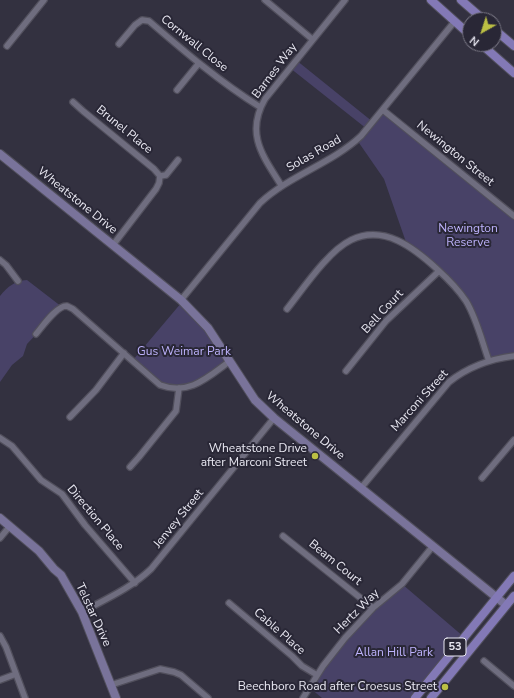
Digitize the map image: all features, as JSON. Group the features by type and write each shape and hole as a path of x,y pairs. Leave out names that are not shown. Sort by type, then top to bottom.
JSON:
{"main road":[{"path":"431,0 462,28"},
{"path":"461,0 475,12"},
{"path":"502,36 514,46"},
{"path":"490,52 514,73"},
{"name":"53","path":"415,698 514,576"},
{"name":"53","path":"430,698 514,596"}],"street":[{"path":"7,46 44,0"},
{"path":"265,0 312,39"},
{"name":"Barnes Way","path":"281,185 258,145 256,122 260,107 312,39 345,0"},
{"name":"Cornwall Close","path":"119,44 135,25 142,20 149,21 199,64 260,107"},
{"name":"Solas Road","path":"181,300 260,203 281,185 352,144 372,124 455,21"},
{"path":"177,90 199,64"},
{"name":"Brunel Place","path":"73,102 154,169 160,176"},
{"name":"Newington Street","path":"383,110 514,216"},
{"name":"Wheatstone Drive","path":"0,154 181,300 208,328 255,400 274,418 506,605"},
{"path":"113,245 156,189 160,176 171,170 178,160"},
{"path":"287,309 332,253 342,245 361,236 384,236 394,238 414,250 451,283 466,303 489,361"},
{"path":"0,260 6,265 18,281"},
{"name":"Bell Court","path":"346,371 386,321 439,271"},
{"path":"36,334 52,315 62,307 67,306 73,309 160,385 172,388 185,388 198,384 230,362"},
{"path":"70,416 96,390 124,353"},
{"name":"Marconi Street","path":"360,488 449,382 463,372 489,361 514,356"},
{"path":"130,466 176,411 179,388"},
{"name":"Jenvey Street","path":"82,612 135,583 159,561 274,418"},
{"name":"Direction Place","path":"0,438 12,446 41,480 62,494 85,525 135,583"},
{"path":"482,478 514,440"},
{"name":"Telstar Drive","path":"0,518 39,551 61,575 82,612 116,698"},
{"path":"0,538 10,526"},
{"name":"Beam Court","path":"283,536 373,608"},
{"name":"Hertz Way","path":"303,698 316,675 345,638 373,608 402,584 433,546"},
{"name":"Cable Place","path":"229,603 302,666 316,675"},
{"path":"0,636 6,647 25,698"},
{"path":"484,661 514,686"},
{"path":"111,685 160,669 181,675 208,698"},
{"path":"0,680 16,674"}],"green space":[{"name":"Newington Reserve","path":"296,60 373,122 383,110 514,216 514,356 489,361 477,327 461,294 407,245 384,179 357,140 367,129 290,68"},
{"path":"27,280 62,307 27,344 23,356 12,365 0,382 0,296 12,285"},
{"name":"Gus Weimar Park","path":"182,302 230,361 198,384 166,387 133,360"},
{"name":"Allan Hill Park","path":"402,584 464,637 415,698 322,698 310,688 345,638"}],"place":[{"name":"Wheatstone Drive after Marconi Street","path":"315,456"},
{"name":"Beechboro Road after Croesus Street","path":"445,687"}]}
